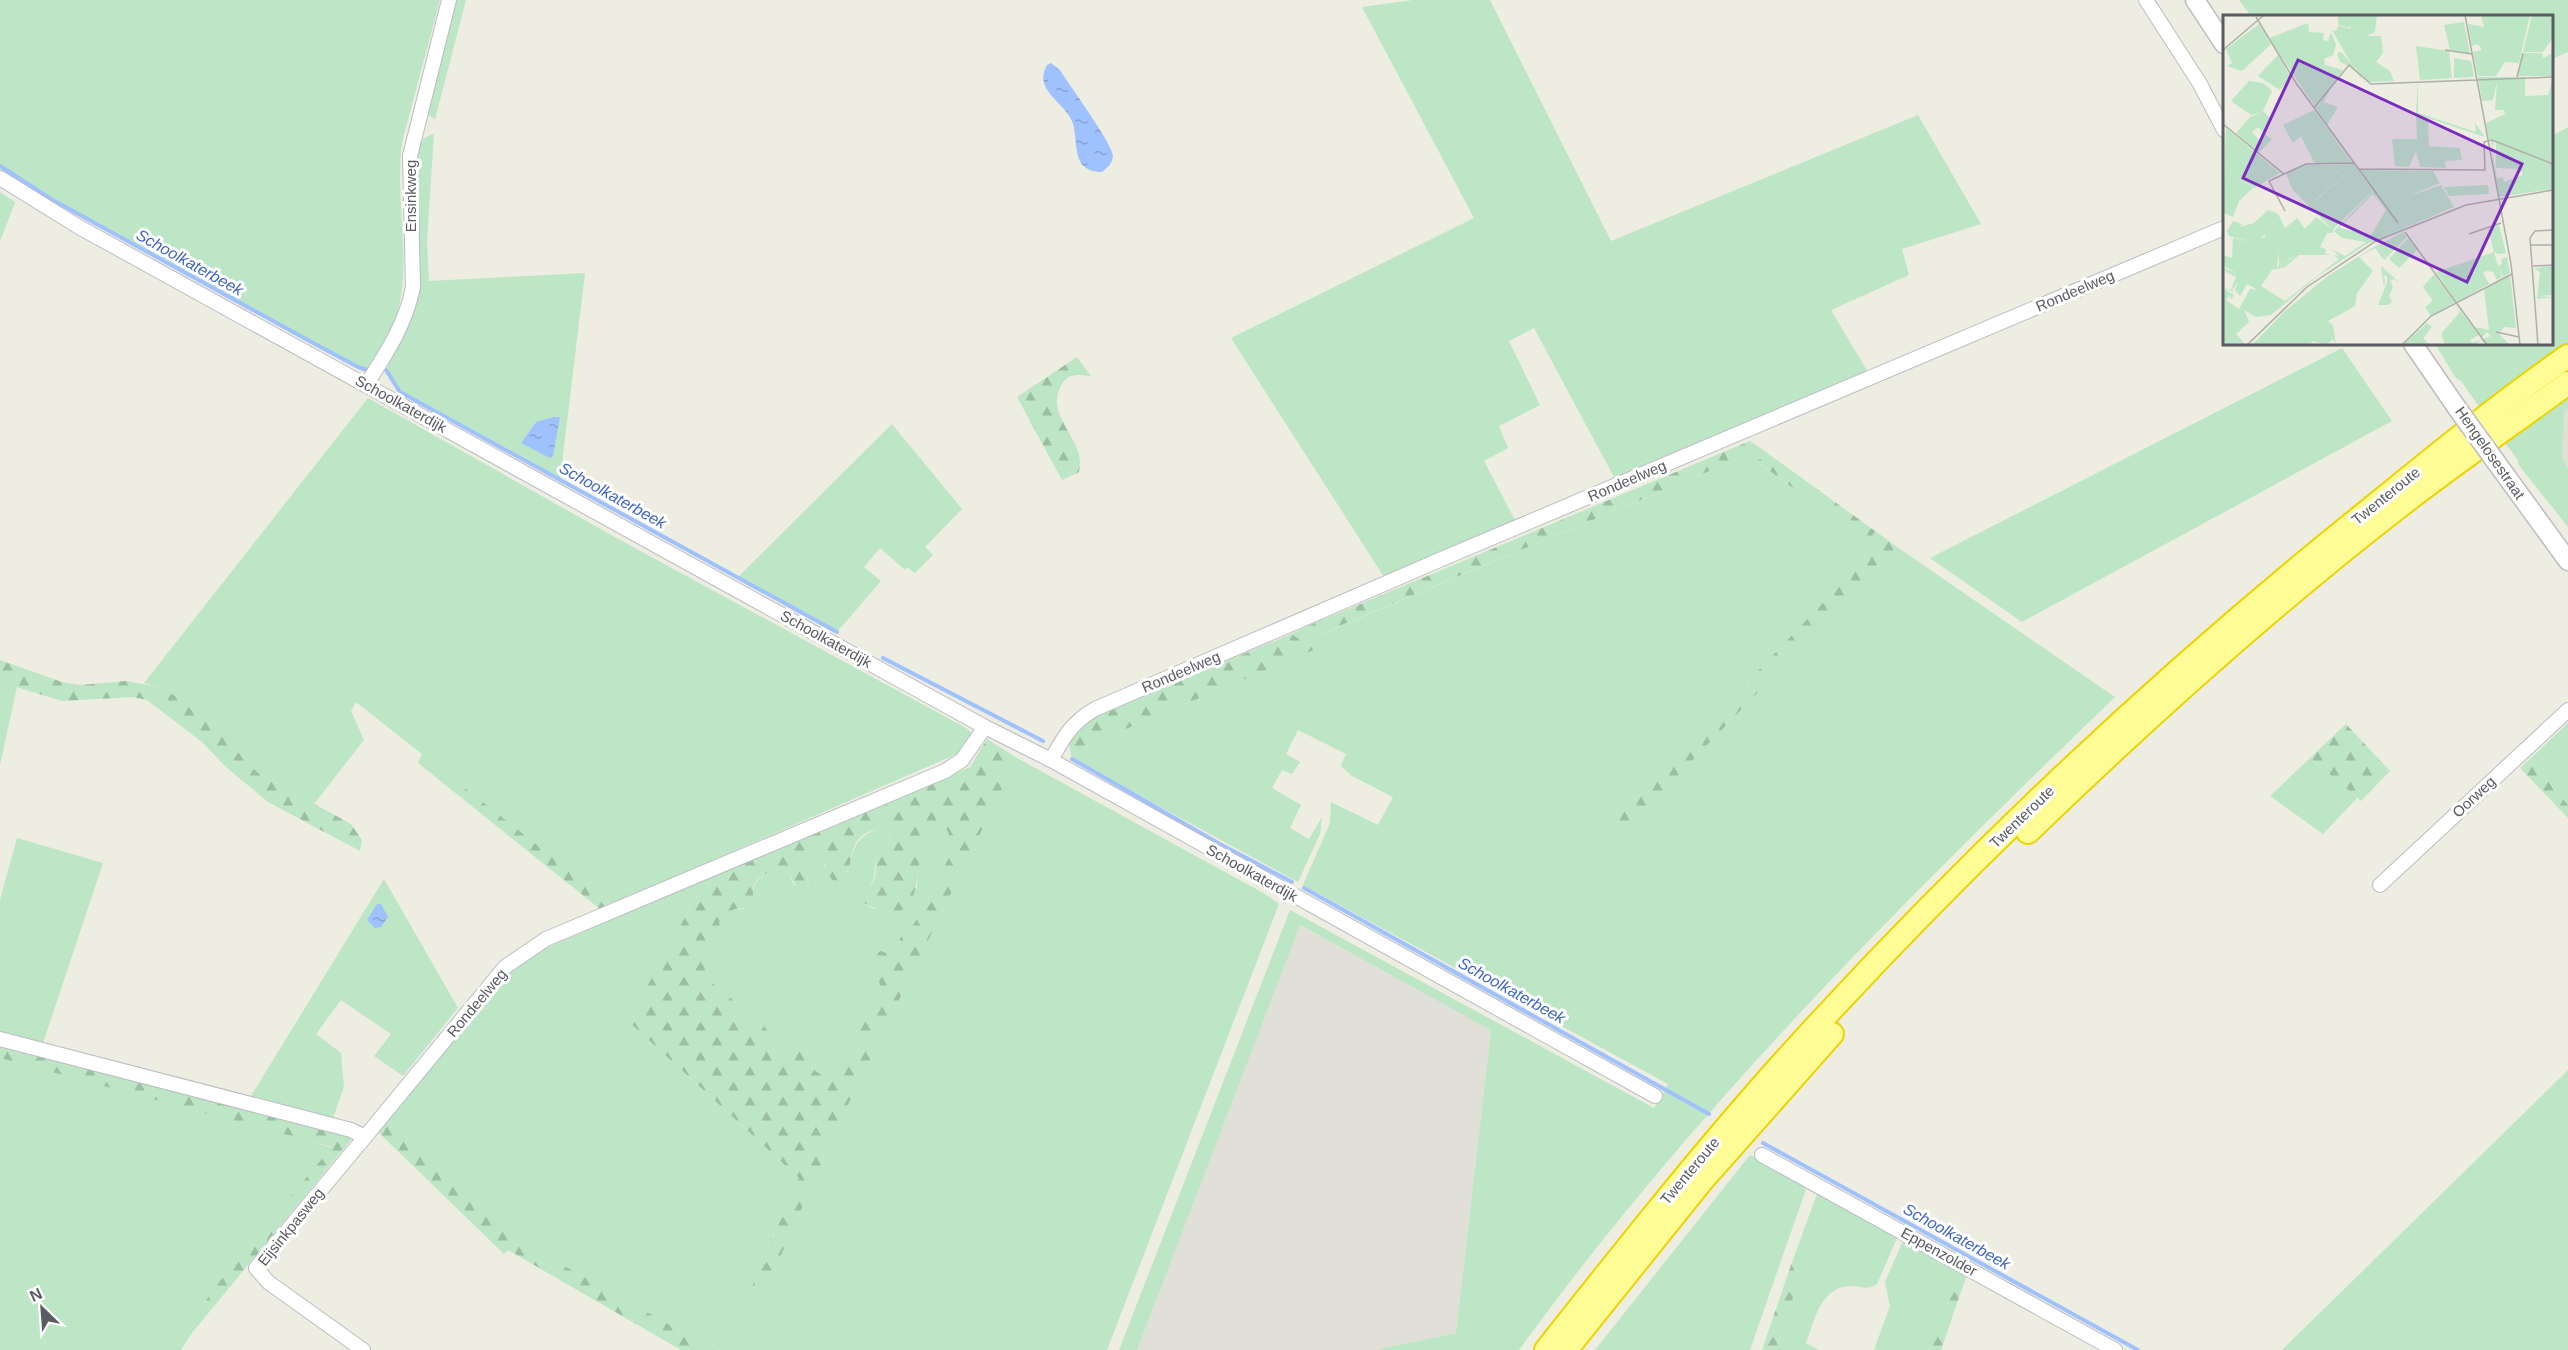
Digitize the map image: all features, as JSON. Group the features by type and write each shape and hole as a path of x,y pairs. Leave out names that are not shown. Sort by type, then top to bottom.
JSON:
{"highway":[{"name":"Twenteroute","path":"1546,1350 1669,1195 1780,1066 1939,898 2097,743 2298,566 2442,451 2568,356"},
{"name":"Twenteroute","path":"1566,1350 1700,1184 1793,1076 1951,907 2043,818 2118,746 2308,580 2397,508 2568,383"}],"main road":[{"path":"2195,0 2223,42"},
{"name":"Hengelosestraat","path":"2414,345 2568,561"}],"street":[{"name":"Ensinkweg","path":"366,385 406,316 410,300 412,286 410,156 449,0"},
{"path":"2146,0 2200,84 2223,128"},
{"name":"Schoolkaterdijk","path":"0,178 79,227 986,727 1051,760 1655,1096"},
{"name":"Rondeelweg","path":"1051,760 1067,731 1079,718 1095,709 2223,228"},
{"name":"Oorweg","path":"2380,885 2568,710"},
{"name":"Rondeelweg","path":"365,1137 505,967 531,948 546,939 945,771 962,760 986,727"},
{"path":"0,1039 351,1130 365,1137"},
{"name":"Eijsinkpasweg","path":"363,1350 268,1282 256,1268 365,1137"},
{"name":"Eppenzolder","path":"1762,1155 2115,1350"}],"shaded area":[{"path":"2568,400 2568,497 2545,415"},
{"path":"1299,925 1491,1029 1456,1333 1375,1350 1137,1350"}],"green space":[{"path":"0,0 440,0 402,142 400,173 404,257 403,283 398,310 388,337 372,366 367,370 358,367 51,199 0,166"},
{"path":"453,0 466,0 435,119 425,113"},
{"path":"1413,0 1490,0 1611,241 1918,115 1981,224 1902,249 1909,275 1831,310 1869,374 1615,479 1534,328 1509,341 1540,405 1499,426 1508,448 1484,461 1516,522 1384,577 1231,338 1474,218 1362,7"},
{"path":"2239,0 2568,0 2568,52 2553,59 2553,15 2250,15"},
{"path":"2568,127 2568,348 2483,412 2461,381 2456,378 2436,345 2553,345 2553,135"},
{"path":"434,134 427,242 429,281 585,273 560,480 400,392 387,374 388,363 415,307 418,290 416,161 420,143 429,135","holes":["553,417 559,418 553,456 550,457 521,443 536,422"]},
{"path":"0,192 15,202 0,242"},
{"path":"2342,348 2392,421 2022,622 1930,558"},
{"path":"1077,357 1091,376 1075,375 1068,378 1062,384 1057,396 1057,407 1080,460 1079,472 1062,480 1017,397"},
{"path":"2568,389 2568,408 2564,411 2562,459 2568,468 2568,527 2518,464 2518,460 2502,439"},
{"path":"368,398 611,535 966,728 975,736 966,750 612,904 356,702 351,711 364,740 314,804 258,773 210,723 160,687 144,683"},
{"path":"892,424 962,509 925,547 933,555 915,573 907,567 905,570 880,548 864,567 881,581 837,632 737,578"},
{"path":"1750,441 1762,449 1318,635 1305,627"},
{"path":"1762,449 1770,455 1757,462 1867,542 1875,531 1885,538 1617,818 1866,580 1897,547 2115,697 1956,852 1802,1010 1656,1176 1586,1261 1519,1350 1375,1350 1456,1333 1491,1030 1300,925 1137,1350 1119,1350 1290,910 1654,1108 1668,1084 1303,885 1330,823 1331,802 1378,825 1393,797 1352,776 1341,766 1346,754 1298,730 1286,754 1300,762 1292,774 1282,770 1272,788 1301,805 1290,828 1309,839 1322,817 1320,834 1298,882 1072,759 1083,747 1315,649 1291,634 1305,627 1319,635"},
{"path":"1770,455 1875,531 1868,543 1756,461"},
{"path":"1885,538 1897,547 1866,580 1629,826 1617,818"},
{"path":"1291,634 1316,649 1083,747 1072,759 1069,744 1076,733 1093,718"},
{"path":"0,660 62,682 80,685 126,681 160,687 168,691 210,723 258,773 351,824 362,840 360,851 268,802 226,767 202,742 147,700 133,697 62,701 0,682"},
{"path":"0,682 17,687 0,765"},
{"path":"2568,723 2568,805 2530,759"},
{"path":"2346,724 2390,771 2361,801 2310,758"},
{"path":"987,739 1017,758 843,1115 771,1278 763,1292 750,1302 755,1272 799,1178 628,1021 706,879 970,767","holes":["936,824 948,831 951,853 923,910 913,925 901,936 895,953 888,954 881,951 877,952 874,957 881,991 859,1022 851,1057 842,1076 835,1079 825,1077 811,1067 813,1064 804,1052 798,1052 786,1059 779,1055 775,1041 764,1026 758,1027 750,1024 738,1005 715,985 706,973 704,956 721,933 719,922 732,910 748,909 753,906 755,883 769,872 789,875 801,893 807,892 809,890 808,865 818,855 831,878 834,881 840,879 848,870 854,846 859,838 883,826 889,830 890,843 876,858 874,880 860,895 861,902 883,910 897,911 907,907 913,898 926,840 932,827"]},
{"path":"422,754 612,904 600,909 418,763"},
{"path":"1017,758 1265,894 1279,904 1107,1350 720,1350 688,1335 514,1238 386,1118 510,967 523,958 706,879 628,1021 799,1178 755,1272 763,1292 843,1115"},
{"path":"2310,758 2357,798 2323,834 2270,796"},
{"path":"2530,759 2568,805 2568,818 2520,768"},
{"path":"936,824 948,831 951,853 923,910 913,925 901,936 895,953 888,954 876,964 881,991 858,1027 846,1071 840,1078 833,1080 818,1073 798,1052 786,1059 779,1055 775,1042 764,1026 755,1027 747,1023 738,1005 711,981 704,969 704,956 717,932 719,922 731,909 748,909 754,886 769,872 789,875 794,885 809,889 808,865 818,854 823,858 824,866 847,873 857,844 866,835 883,826 889,830 890,843 876,858 872,882 860,895 861,902 874,909 917,888 923,845"},
{"path":"17,838 103,863 43,1043 0,1032 0,900"},
{"path":"384,879 458,1008 403,1076 374,1056 391,1034 341,1000 316,1034 341,1053 344,1087 333,1118 251,1096"},
{"path":"0,1045 350,1136 351,1140 192,1333 199,1311 214,1288 332,1147 0,1058"},
{"path":"0,1058 292,1135 332,1148 214,1288 199,1311 192,1333 181,1350 0,1350"},
{"path":"2568,1070 2568,1350 2282,1350"},
{"path":"386,1118 514,1238 688,1335 720,1350 681,1350 508,1250 504,1254 376,1130"},
{"path":"1750,1155 1797,1179 1806,1189 1750,1350 1595,1350"},
{"path":"1817,1194 1897,1238 1877,1284 1869,1288 1843,1287 1834,1291 1821,1305 1806,1343 1819,1350 1776,1350 1798,1282 1798,1272 1792,1262"},
{"path":"1903,1241 1958,1272 1931,1350 1874,1350 1890,1306 1885,1282"},
{"path":"1792,1262 1798,1272 1798,1282 1776,1350 1762,1350"},
{"path":"1958,1272 1966,1277 1941,1350 1931,1350"}],"water":[{"path":"1051,63 1060,70 1099,127 1111,149 1112,161 1102,172 1090,170 1081,163 1077,153 1072,121 1046,88 1044,74 1047,65"},
{"path":"560,417 553,456 550,458 521,443 536,422"},
{"path":"377,904 381,904 388,917 381,927 375,928 367,920"}],"waterway":[{"name":"Schoolkaterbeek","path":"0,166 51,199 315,344 358,367 367,370 371,367"},
{"name":"Schoolkaterbeek","path":"386,370 400,392 837,632"},
{"name":"Schoolkaterbeek","path":"883,658 1043,741"},
{"name":"Schoolkaterbeek","path":"1072,759 1218,843 1292,882"},
{"name":"Schoolkaterbeek","path":"1304,888 1709,1114"},
{"name":"Schoolkaterbeek","path":"1763,1143 2138,1350"}]}
